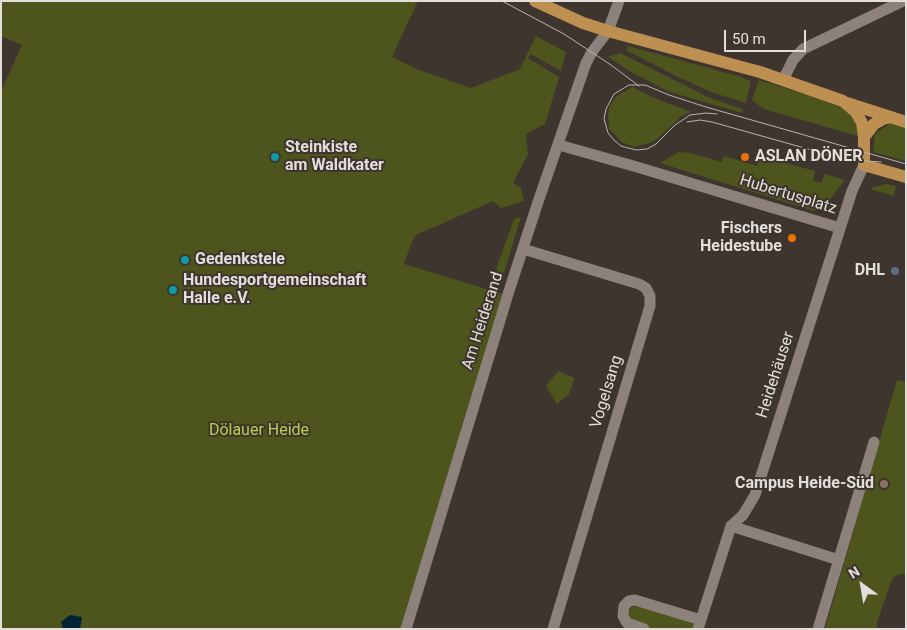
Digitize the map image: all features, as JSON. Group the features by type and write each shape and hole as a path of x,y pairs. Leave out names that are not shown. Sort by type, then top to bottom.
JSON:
{"main road":[{"name":"Hubertusplatz","path":"535,1 608,32 783,80 843,101 859,117 864,137 864,166"},
{"path":"843,101 906,122"},
{"path":"864,137 874,124 882,119 892,117"},
{"path":"864,166 906,177"}],"street":[{"name":"Am Heiderand","path":"406,629 508,291 538,202 586,63 608,32 619,1"},
{"path":"783,80 793,60 803,49 903,1"},
{"name":"Hubertusplatz","path":"559,145 840,228 852,191 864,166"},
{"name":"Heidehäuser","path":"644,629 627,623 623,616 624,606 629,601 635,600 699,624 731,526 743,515 755,495 840,228"},
{"name":"Vogelsang","path":"523,249 639,284 646,288 650,296 650,306 553,629"},
{"path":"818,629 874,442"},
{"path":"731,526 839,560"}],"green space":[{"name":"Dölauer Heide","path":"1,1 418,1 392,57 419,70 471,88 520,69 536,36 566,52 561,71 531,54 528,58 559,77 545,124 526,134 528,154 513,183 521,188 524,201 501,208 493,201 416,235 404,264 506,295 405,629 1,629 1,91 22,45 1,36"},
{"path":"628,46 751,81 746,103 714,93 678,77 626,50"},
{"path":"620,53 710,98 743,109 742,113 670,92 631,72 608,57"},
{"path":"759,80 848,110 852,114 859,135 764,109 752,100"},
{"path":"632,87 692,112 683,115 656,140 649,143 634,147 622,142 609,129 608,113 610,105 616,97"},
{"path":"893,121 906,125 906,161 873,152 875,134"},
{"path":"679,152 691,153 722,162 724,156 757,166 761,156 815,171 813,180 821,183 825,174 845,180 828,202 814,211 660,163"},
{"path":"887,184 896,186 894,196 870,189 873,187"},
{"path":"521,217 503,276 496,269 514,219"},
{"path":"558,371 575,378 569,394 557,404 546,386"},
{"name":"Campus Heide-Süd","path":"897,380 906,382 906,576 904,574 897,575 892,579 877,622 877,629 825,629"},
{"path":"639,606 689,621 694,625 695,629 654,629 632,621 628,612 632,607"}],"water":[{"path":"70,615 82,617 80,629 63,629 61,622"}],"tram line":[{"path":"502,1 564,34 639,86"},
{"path":"717,114 690,115 675,125 656,144 647,149 636,150 621,146 614,140 608,133 604,119 606,109 614,94 629,85 645,85 706,107 906,164"},
{"path":"687,122 700,120 712,122 847,160 881,162"}],"place":[{"name":"Steinkiste am Waldkater","path":"275,157"},
{"name":"ASLAN DÖNER","path":"745,157"},
{"name":"Fischers Heidestube","path":"792,238"},
{"name":"Gedenkstele","path":"185,260"},
{"name":"DHL","path":"895,271"},
{"name":"Hundesportgemeinschaft Halle e.V.","path":"173,290"},
{"name":"Campus Heide-Süd","path":"884,484"}]}
